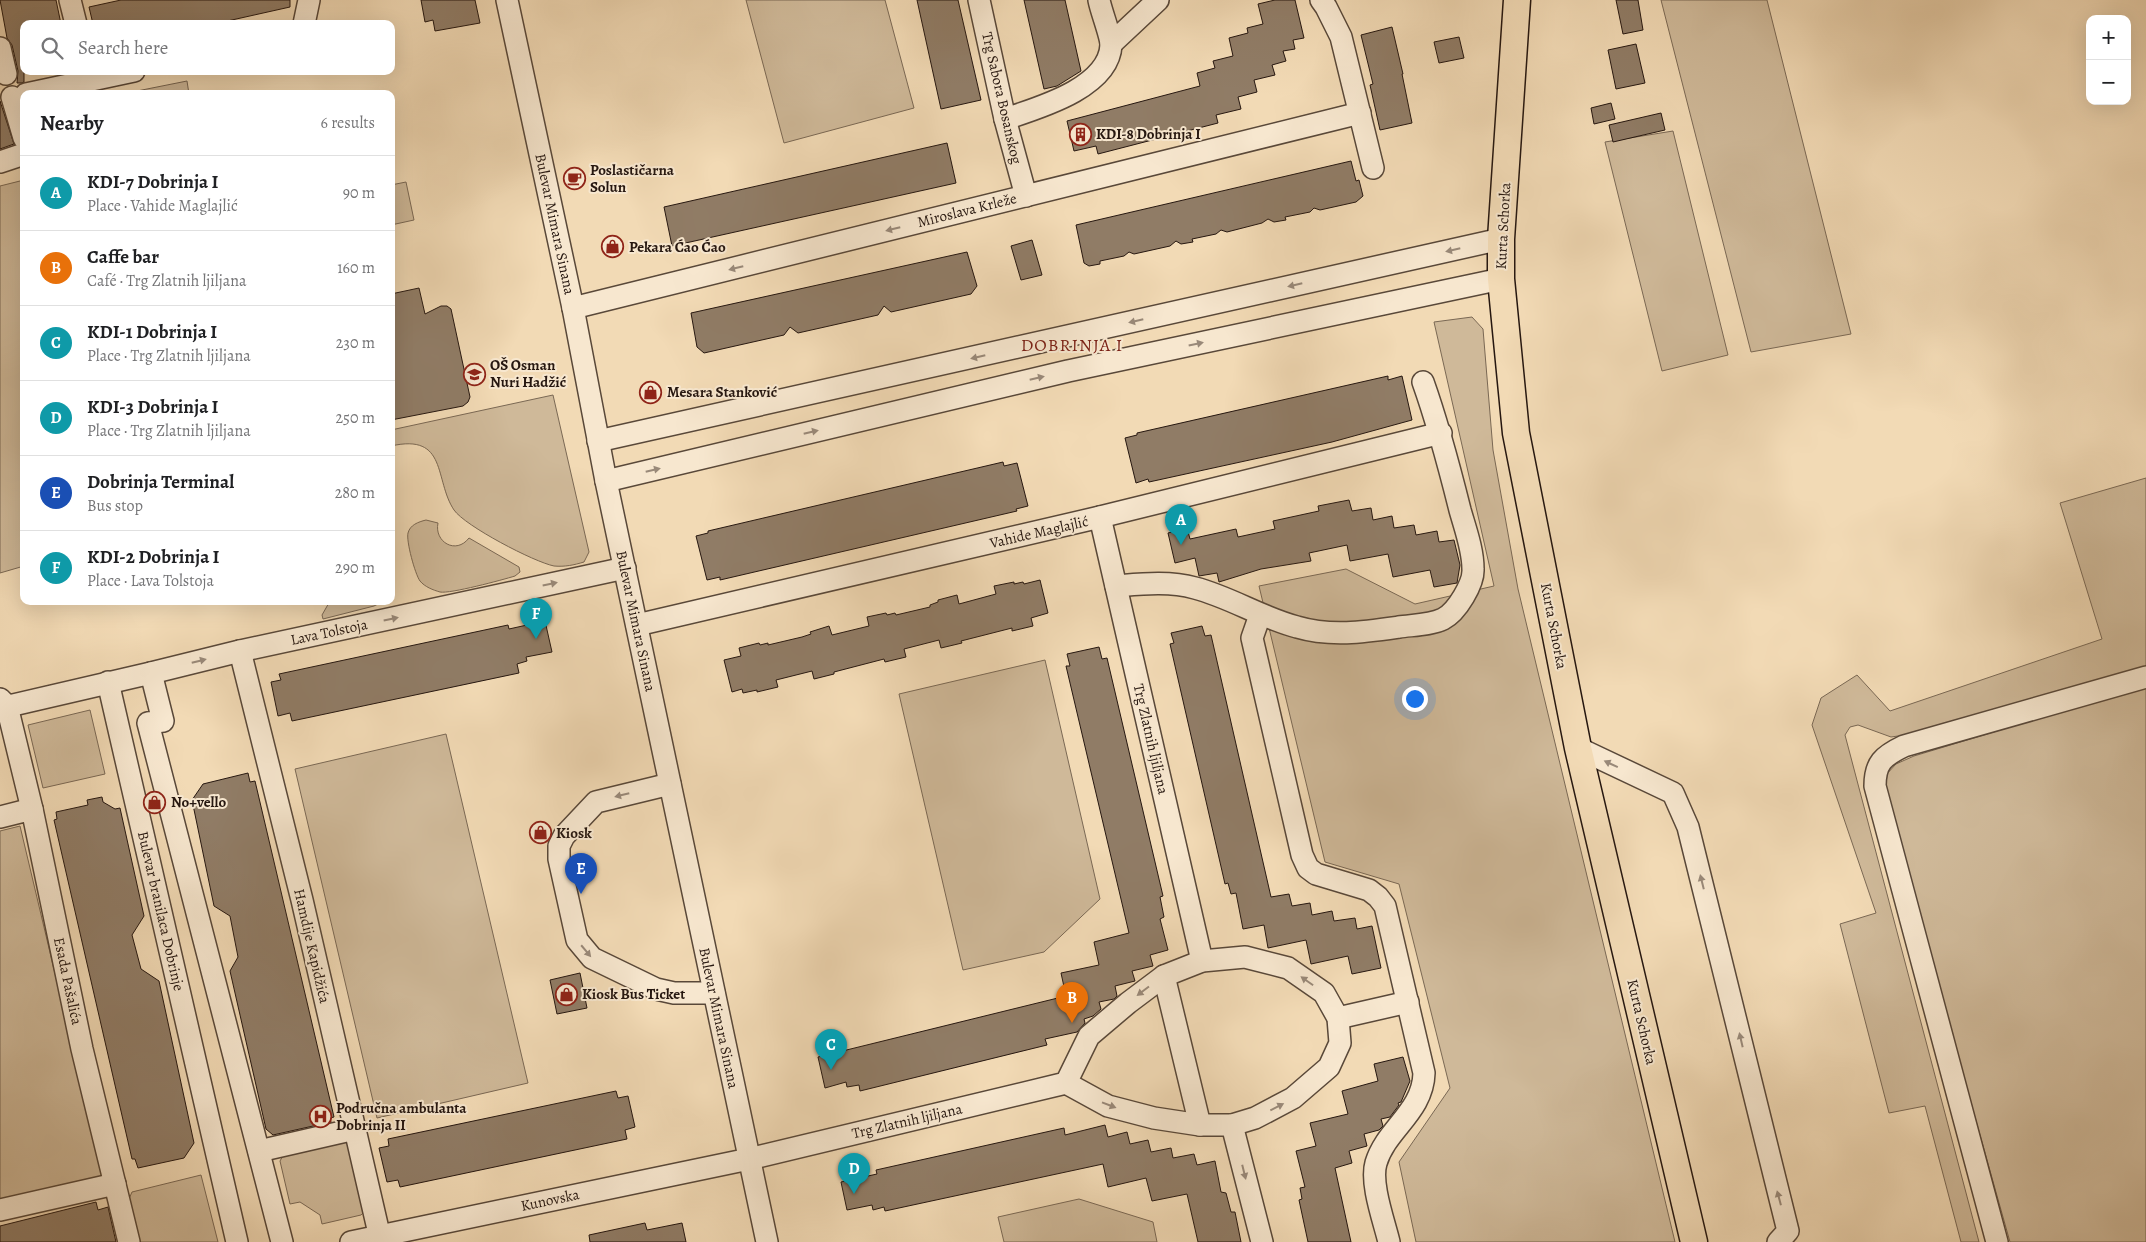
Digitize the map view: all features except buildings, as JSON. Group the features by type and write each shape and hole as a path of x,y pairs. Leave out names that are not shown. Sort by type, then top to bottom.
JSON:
{"main road":[{"name":"Kurta Schorka","path":"1517,0 1501,239 1501,279 1516,433 1578,748 1694,1242"}],"street":[{"path":"70,0 75,20"},
{"path":"305,20 309,0"},
{"name":"Bulevar Mimara Sinana","path":"507,0 573,308 606,481 767,1242"},
{"name":"Trg Sabora Bosanskog","path":"979,0 1005,119 1026,196"},
{"path":"1005,119 1045,105 1081,88 1095,76 1106,62 1111,44 1099,0"},
{"path":"1111,44 1158,0"},
{"path":"1321,0 1341,37 1373,168"},
{"path":"0,48 6,74"},
{"path":"38,90 88,76"},
{"path":"16,96 20,117"},
{"name":"Miroslava Krleže","path":"573,308 1360,113"},
{"path":"0,162 20,155"},
{"path":"598,441 1501,239"},
{"path":"606,481 1068,371 1501,279"},
{"path":"1116,586 1161,583 1194,587 1222,597 1260,615 1296,627 1335,634 1372,631 1444,619 1454,610 1472,582 1473,569 1468,539 1441,433 1423,382"},
{"name":"Vahide Maglajlić","path":"637,625 1100,518 1441,433"},
{"name":"Trg Zlatnih ljiljana","path":"1100,518 1202,961"},
{"name":"Lava Tolstoja","path":"151,673 240,651 625,568"},
{"path":"1260,615 1252,638 1302,855 1308,868 1316,874 1354,884 1369,890 1378,897 1388,916 1424,1073 1424,1087 1419,1098 1383,1147 1376,1163 1374,1177 1389,1242"},
{"name":"Hamdije Kapidžića","path":"240,651 302,900 380,1239"},
{"path":"2,704 151,673"},
{"name":"Bulevar branilaca Dobrinje","path":"151,673 163,721 148,723 282,1242"},
{"path":"1997,1242 1875,786 1875,771 1882,759 1904,746 2146,677"},
{"name":"Bulevar branilaca Dobrinje","path":"108,682 237,1242"},
{"name":"Esada Pašalića","path":"2,704 32,809 82,1049 129,1242"},
{"path":"1578,748 1673,793 1688,827 1788,1231 1778,1242"},
{"path":"670,784 596,802 564,836 559,846 559,859 578,940 592,958 656,989 674,993 714,993"},
{"path":"0,817 32,809"},
{"path":"1244,957 1288,968 1324,993 1338,1018 1340,1043 1329,1067 1293,1098 1255,1118 1232,1125 1200,1125 1154,1118 1108,1106 1066,1083 1090,1036 1128,1003 1164,976 1202,961 1244,957"},
{"path":"1164,976 1200,1125"},
{"path":"1338,1018 1408,1002"},
{"name":"Trg Zlatnih ljiljana","path":"749,1159 1066,1083"},
{"path":"1232,1125 1262,1242"},
{"path":"259,1151 355,1129"},
{"name":"Kunovska","path":"351,1242 380,1239 749,1159"},
{"path":"0,1210 115,1184"}],"shaded area":[{"path":"746,0 885,0 914,108 784,143"},
{"path":"1661,0 1767,0 1851,334 1751,352"},
{"path":"187,81 188,90 142,90"},
{"path":"1673,131 1728,355 1662,371 1605,142"},
{"path":"20,181 20,567 0,573 0,186"},
{"path":"406,182 414,220 395,224 395,184"},
{"path":"1472,317 1483,329 1493,450 1518,589 1675,1242 1416,1242 1399,1162 1450,1088 1399,884 1325,862 1259,586 1346,569 1415,604 1494,586 1434,322"},
{"path":"553,395 589,552 584,562 562,566 544,563 531,558 471,525 454,510 431,453 422,446 409,444 395,446 395,429"},
{"path":"2146,478 2146,668 1905,735 1891,737 1858,725 1850,727 1845,735 1979,1242 1961,1242 1925,1106 1889,1113 1840,924 1876,913 1812,725 1821,698 1857,675 1890,711 2102,639 2060,503"},
{"path":"426,520 438,523 439,536 447,544 458,546 469,538 519,567 520,572 515,576 454,591 440,592 427,587 420,581 416,572 408,537 412,526"},
{"path":"328,605 376,605 323,619 322,615"},
{"path":"1045,660 1100,899 1044,952 963,970 899,694"},
{"path":"2146,686 2146,1242 2010,1242 1884,793 1885,776 1896,764 1914,756"},
{"path":"90,710 105,774 43,788 28,725"},
{"path":"446,734 528,1083 377,1118 295,769"},
{"path":"20,826 103,1176 0,1200 0,831"},
{"path":"342,1136 353,1144 368,1208 361,1215 322,1224 320,1215 300,1202 290,1204 280,1161 286,1150"},
{"path":"201,1175 218,1242 138,1242 128,1201 132,1192"},
{"path":"1079,1199 1153,1222 1157,1242 1004,1242 998,1217"}],"place":[{"name":"KDI-8 Dobrinja I","path":"1080,134"},
{"name":"Poslastičarna Solun","path":"574,179"},
{"name":"Pekara Ćao Ćao","path":"613,247"},
{"name":"OŠ Osman Nuri Hadžić","path":"474,374"},
{"name":"Mesara Stanković","path":"651,392"},
{"name":"KDI-7 Dobrinja I","path":"1181,545"},
{"name":"KDI-2 Dobrinja I","path":"536,639"},
{"name":"No+vello","path":"155,802"},
{"name":"Kiosk","path":"540,833"},
{"name":"Dobrinja Terminal","path":"581,894"},
{"name":"Kiosk Bus Ticket","path":"566,994"},
{"name":"Caffe bar","path":"1072,1023"},
{"name":"KDI-1 Dobrinja I","path":"831,1070"},
{"name":"Područna ambulanta Dobrinja II","path":"320,1117"},
{"name":"KDI-3 Dobrinja I","path":"854,1194"}],"district":[{"name":"DOBRINJA I","path":"1072,345"}]}
